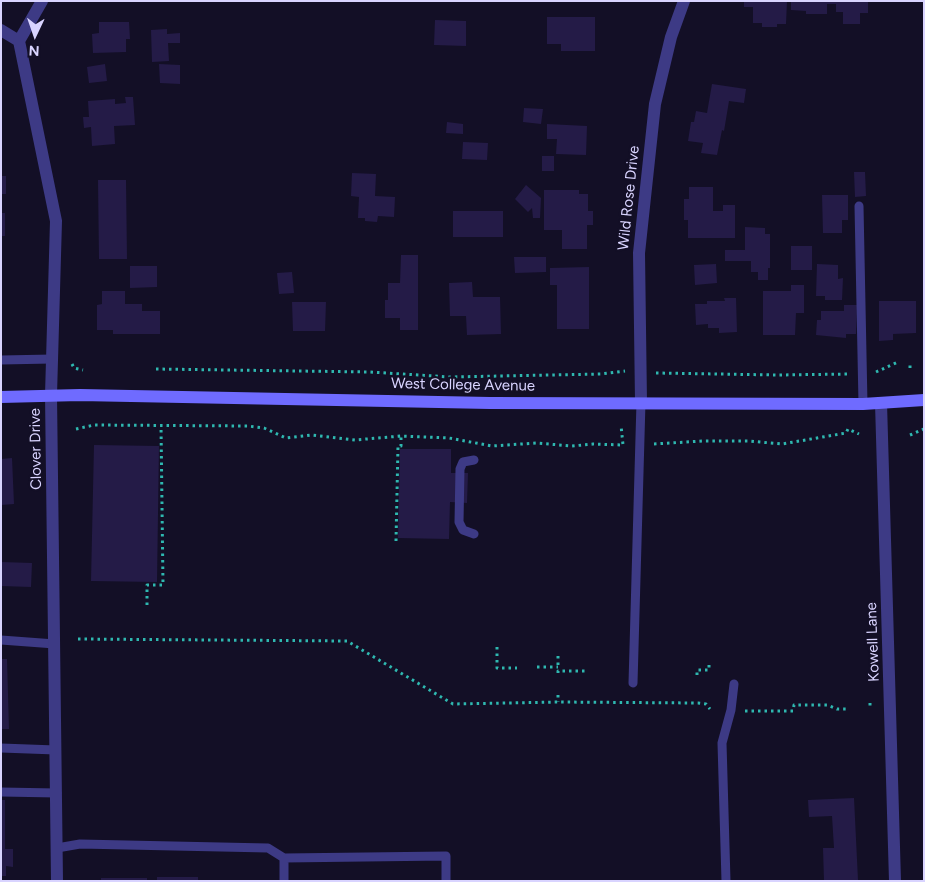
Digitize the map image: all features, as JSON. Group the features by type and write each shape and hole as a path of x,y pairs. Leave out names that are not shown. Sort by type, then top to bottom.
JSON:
{"main road":[{"name":"West College Avenue","path":"1,398 51,395 490,403 863,404 924,400"}],"street":[{"path":"1,30 19,41 42,1"},
{"name":"Wild Rose Drive","path":"641,402 639,253 655,104 671,37 684,1"},
{"name":"Clover Drive","path":"19,41 56,221 51,395 57,881"},
{"name":"Kowell Lane","path":"881,403 895,881"}],"lane":[{"path":"859,206 863,404"},
{"path":"1,360 52,359"},
{"path":"632,683 641,402"},
{"path":"474,460 463,462 460,469 459,522 463,530 474,534"},
{"path":"1,640 55,644"},
{"path":"726,881 722,743 734,684"},
{"path":"1,748 56,750"},
{"path":"1,792 57,793"},
{"path":"57,848 80,844 268,848 284,858 446,856 446,881"},
{"path":"284,858 284,881"}],"path":[{"path":"156,370 370,372 450,377 601,374 620,371 777,375 872,374 898,362"},
{"path":"910,362 910,368"},
{"path":"72,364 74,368 83,370"},
{"path":"76,429 94,426 248,426 264,428 286,438 312,435 355,440 401,436 449,438 492,446 536,443 572,446 593,444 623,445 621,426"},
{"path":"147,605 147,585 164,585 162,426"},
{"path":"654,444 702,441 749,441 782,444 846,433 848,429 859,434"},
{"path":"910,435 924,429"},
{"path":"396,541 398,446 401,446 401,436"},
{"path":"78,639 347,642 453,704 698,702 706,704 710,709"},
{"path":"498,647 497,668 517,668"},
{"path":"558,656 558,670"},
{"path":"697,675 697,670 709,670 709,662"},
{"path":"537,667 584,671"},
{"path":"558,695 558,702"},
{"path":"870,703 870,708"},
{"path":"744,711 793,711 794,705 847,709"}],"building":[{"path":"744,1 787,1 786,24 777,24 777,27 762,27 762,23 753,23 753,7 744,7"},
{"path":"791,1 868,1 868,13 860,13 860,24 843,24 843,12 836,12 836,4 827,4 827,14 806,14 806,11 791,10"},
{"path":"547,17 595,17 595,51 561,51 561,44 547,44"},
{"path":"435,20 466,21 466,46 434,45"},
{"path":"99,22 129,22 130,39 126,39 126,52 93,53 92,34 99,33"},
{"path":"167,29 167,34 180,33 180,43 168,43 169,61 152,62 151,30"},
{"path":"105,64 107,81 89,83 87,67"},
{"path":"159,64 180,65 180,84 160,83"},
{"path":"712,84 746,89 744,103 729,101 724,131 722,130 717,155 701,153 703,143 688,141 691,122 694,122 696,111 707,113"},
{"path":"125,97 133,97 135,125 114,126 115,144 92,146 91,127 84,128 83,117 89,117 88,101 115,99 115,104 126,103"},
{"path":"524,108 543,109 541,124 523,122"},
{"path":"447,122 463,124 463,134 446,133"},
{"path":"547,124 587,126 586,155 556,154 557,139 547,139"},
{"path":"463,142 488,143 487,160 462,159"},
{"path":"542,156 554,156 554,171 542,171"},
{"path":"854,172 865,172 866,196 855,197"},
{"path":"352,173 376,174 375,196 395,197 394,217 378,216 377,222 358,218 359,197 351,196"},
{"path":"1,176 6,176 6,194 1,194"},
{"path":"98,180 126,180 127,259 99,259"},
{"path":"526,185 541,198 540,218 533,218 532,208 528,212 515,199"},
{"path":"689,187 713,187 713,211 723,211 723,205 735,205 735,238 688,238 688,220 684,220 684,199 689,199"},
{"path":"544,190 579,190 579,194 588,194 588,211 593,211 593,225 587,225 587,249 562,249 562,230 544,230"},
{"path":"822,195 848,195 848,220 842,220 842,233 823,233"},
{"path":"453,211 503,211 503,237 453,237"},
{"path":"1,213 5,213 5,236 1,236"},
{"path":"745,227 765,228 765,234 770,234 768,280 758,280 758,272 751,272 751,261 725,261 725,250 745,250"},
{"path":"791,246 812,246 812,270 791,270"},
{"path":"401,255 418,255 418,330 400,330 400,318 385,318 385,300 388,300 388,283 400,283"},
{"path":"514,257 546,257 546,272 515,273"},
{"path":"716,264 717,283 695,285 694,265"},
{"path":"817,264 838,265 838,279 843,278 842,300 825,300 825,296 816,296"},
{"path":"130,266 157,266 157,287 130,288"},
{"path":"589,267 589,329 557,329 557,285 550,285 550,268"},
{"path":"292,272 294,293 279,294 277,273"},
{"path":"472,282 473,297 500,297 501,334 467,335 466,316 450,316 449,283"},
{"path":"791,285 804,285 804,313 796,313 795,335 763,335 763,291 791,291"},
{"path":"102,291 125,291 125,304 142,304 142,311 160,311 160,334 113,334 113,330 97,330 97,305 102,304"},
{"path":"724,298 736,298 737,332 719,333 719,328 708,328 708,324 696,325 695,304 707,304 707,301 725,301"},
{"path":"879,301 916,301 916,333 893,334 893,340 879,341"},
{"path":"292,302 326,302 325,331 293,331"},
{"path":"844,305 857,305 856,334 846,334 846,338 816,335 817,320 821,320 821,311 844,311"},
{"path":"94,445 159,446 157,582 91,581"},
{"path":"400,449 451,449 451,473 468,473 467,503 450,502 449,539 398,538"},
{"path":"12,458 14,504 1,505 1,459"},
{"path":"1,562 32,563 31,587 1,586"},
{"path":"1,659 7,659 9,729 1,729"},
{"path":"854,798 858,880 824,881 823,848 834,848 832,816 809,817 808,800"},
{"path":"1,800 5,800 5,849 13,849 13,867 6,866 6,876 1,876"},
{"path":"157,877 198,877 198,881 157,881"},
{"path":"101,878 147,878 147,881 101,881"}]}
